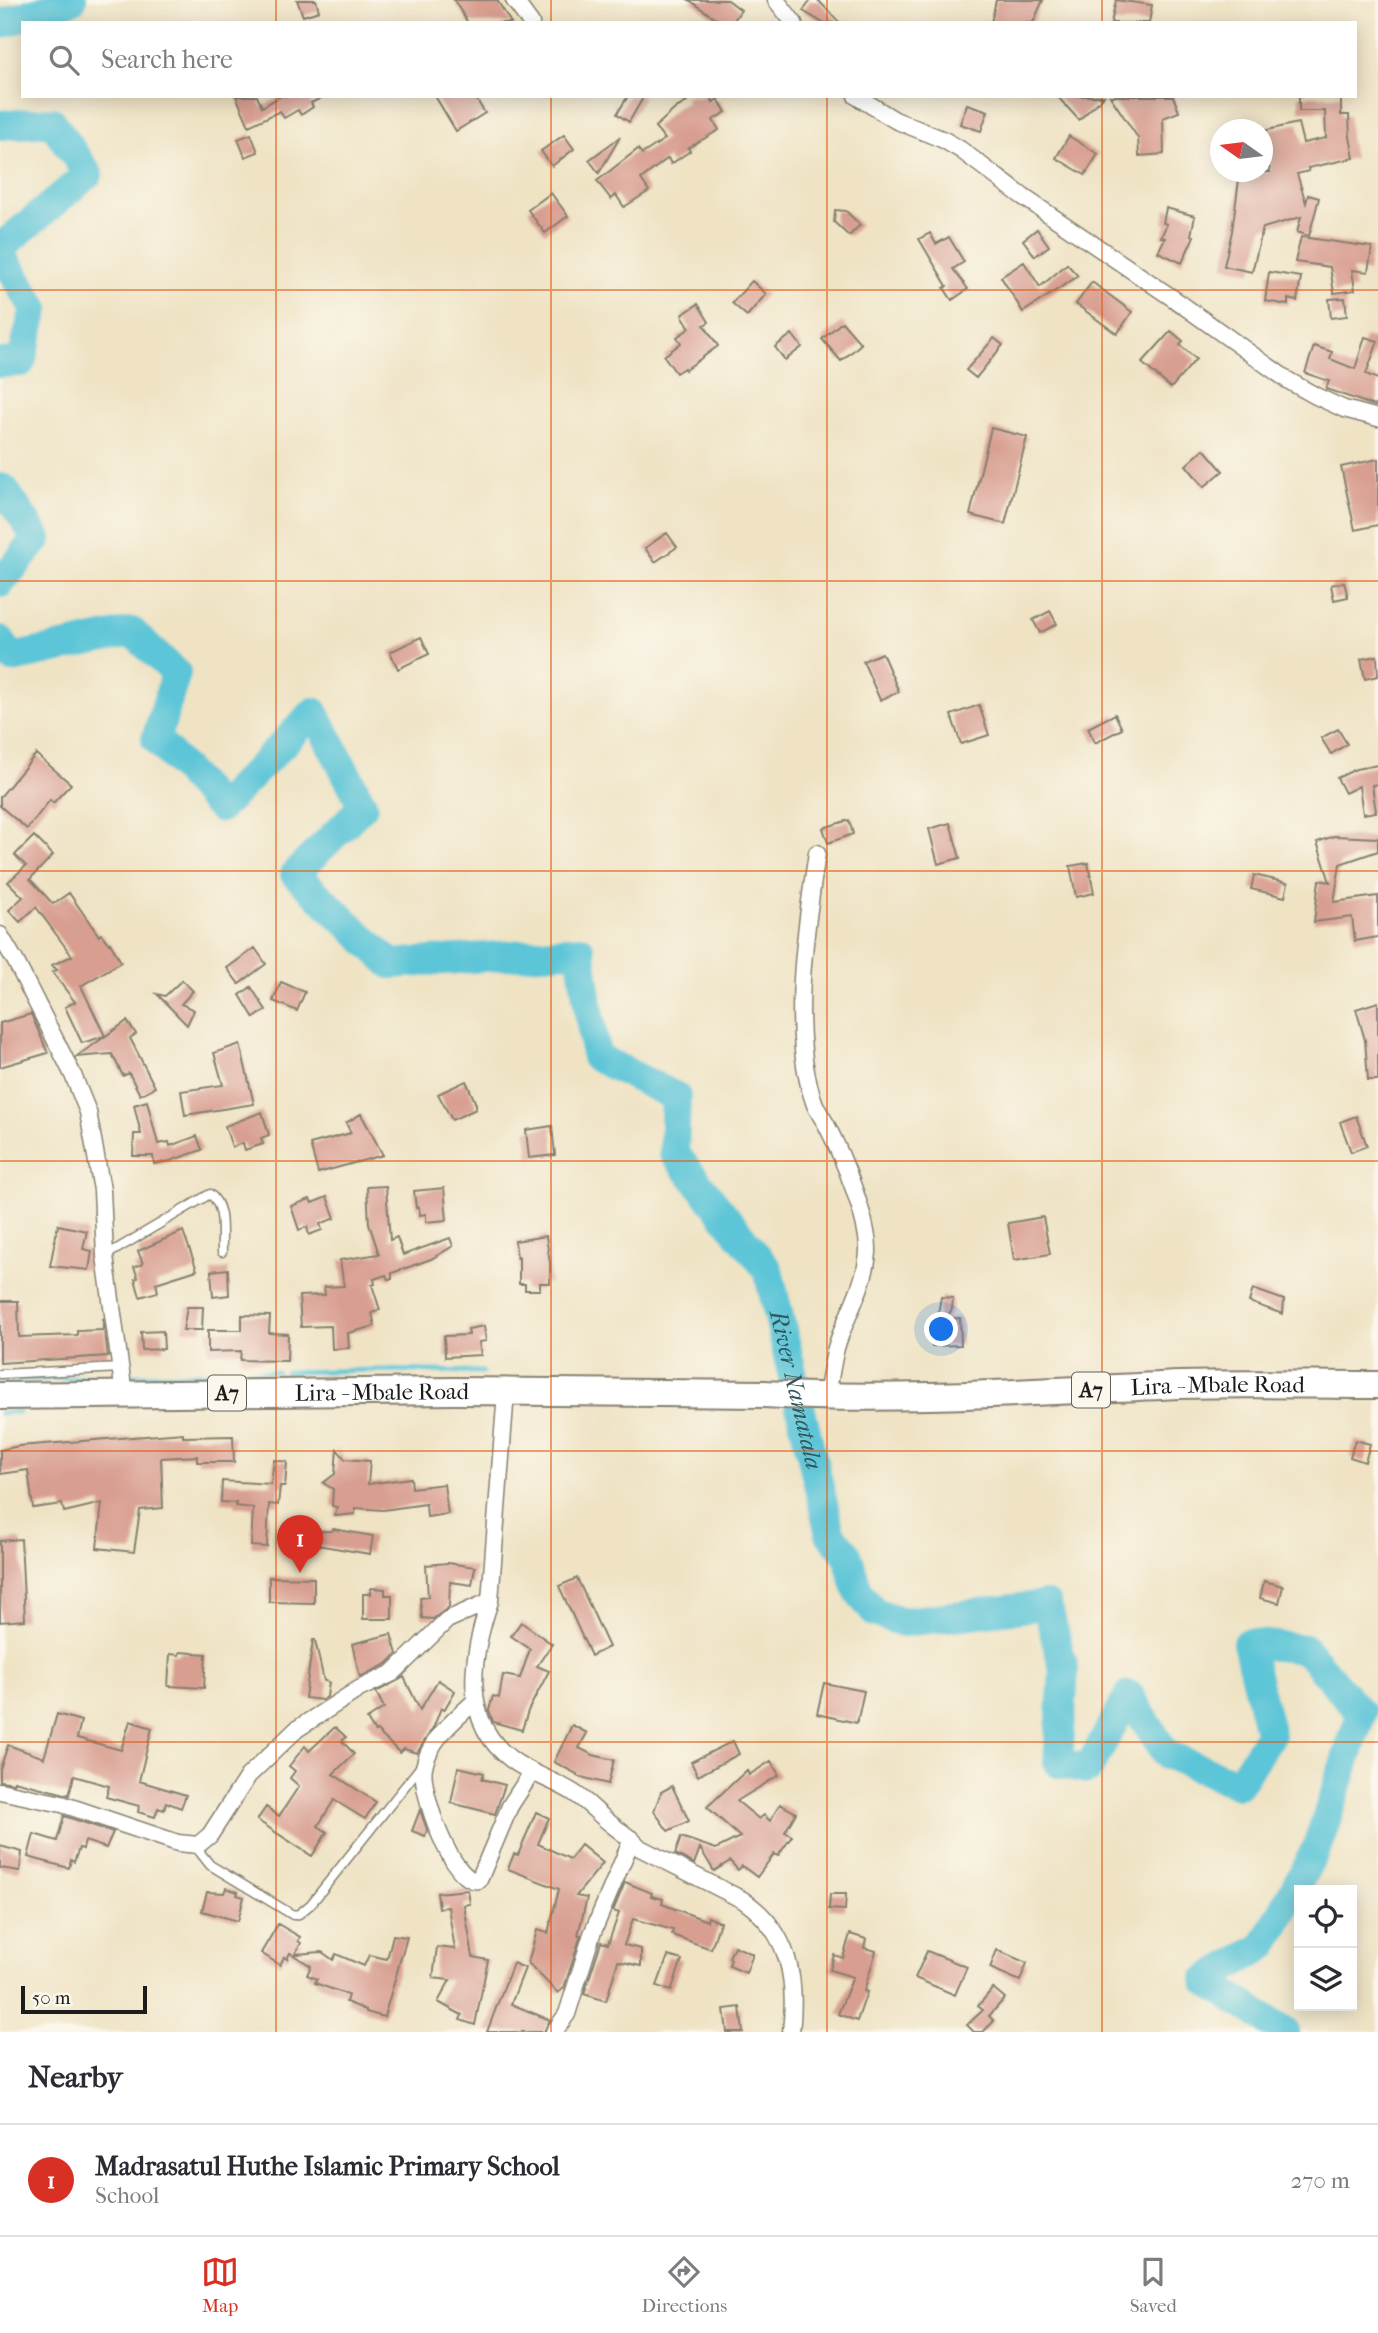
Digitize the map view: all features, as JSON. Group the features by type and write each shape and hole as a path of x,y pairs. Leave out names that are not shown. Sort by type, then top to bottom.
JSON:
{"main road":[{"name":"Lira - Mbale Road","path":"0,1396 123,1381 506,1392 816,1396 1014,1394 1183,1385 1378,1385"}],"street":[{"path":"514,0 530,21"},
{"path":"776,0 792,21"},
{"path":"859,98 895,120 961,150 1022,196 1289,381 1344,408 1378,418"},
{"path":"816,1396 859,1289 868,1252 862,1214 843,1160 814,1103 805,1060 802,1023 805,933 817,853"},
{"path":"0,936 73,1075 88,1112 102,1190 105,1256 123,1381"},
{"path":"506,1392 490,1601 479,1634 474,1667 475,1700 486,1730 509,1758 576,1794 640,1848 758,1910 770,1923 785,1951 789,1965 793,2002 791,2032"},
{"path":"0,1791 62,1804 178,1843 195,1846 210,1835 253,1770 297,1729 359,1689 393,1673 447,1619 490,1601"},
{"path":"475,1700 436,1738 423,1775 430,1809 456,1867 467,1878 474,1882 479,1880 510,1806 533,1772"},
{"path":"554,2032 567,2014 592,1934 632,1839"}],"lane":[{"path":"105,1256 210,1194 217,1200 221,1215 222,1252"},
{"path":"0,1374 123,1381"},
{"path":"195,1846 210,1865 293,1915 299,1914 311,1904 426,1761"}],"building":[{"path":"297,0 316,0 319,11 303,16"},
{"path":"454,0 497,0 510,21 467,21"},
{"path":"689,0 728,0 741,10 733,21 719,21"},
{"path":"810,0 818,0 838,21 820,21 803,11"},
{"path":"996,0 1043,0 1034,21 991,21"},
{"path":"1116,0 1152,5 1149,21 1111,21"},
{"path":"237,98 258,98 262,107 278,98 321,98 311,103 313,107 301,115 298,110 284,118 280,111 249,126"},
{"path":"436,98 475,98 485,113 456,131"},
{"path":"627,98 643,98 629,122 617,114"},
{"path":"685,98 711,98 713,102 718,99 726,112 713,120 719,130 688,148 690,151 671,164 668,158 641,179 649,191 624,207 616,195 611,199 597,181 638,149 642,154 665,139 655,127 687,102"},
{"path":"1059,98 1102,98 1079,120"},
{"path":"1111,98 1174,98 1179,112 1163,118 1164,154 1139,156 1138,138"},
{"path":"1299,98 1341,98 1341,115 1349,115 1354,158 1308,168 1309,171 1297,174 1306,203 1308,195 1319,198 1309,236 1297,232 1301,217 1263,228 1252,272 1224,266 1239,182 1273,182 1273,129 1298,123 1303,143 1326,138 1325,111 1299,111"},
{"path":"967,104 988,111 981,131 960,124"},
{"path":"251,134 258,152 245,157 238,139"},
{"path":"564,135 574,149 552,166 541,151"},
{"path":"1069,136 1098,154 1085,175 1056,158"},
{"path":"620,137 599,173 589,160"},
{"path":"551,193 568,216 545,233 528,210"},
{"path":"1166,208 1195,216 1191,235 1194,236 1182,263 1158,252 1165,238 1161,237 1167,224 1163,223"},
{"path":"835,210 846,211 860,225 849,236 834,222"},
{"path":"1037,229 1049,246 1035,256 1023,240"},
{"path":"930,233 936,244 949,237 964,262 953,269 968,289 952,300 944,288 947,286 919,239"},
{"path":"1301,237 1372,247 1368,272 1352,270 1355,290 1334,293 1330,267 1295,262"},
{"path":"1024,262 1040,287 1067,264 1078,276 1023,312 1001,277"},
{"path":"1269,272 1301,277 1297,301 1288,299 1288,305 1265,301"},
{"path":"752,281 766,294 747,316 732,303"},
{"path":"1092,282 1132,312 1117,334 1076,304"},
{"path":"1345,298 1347,316 1331,318 1329,299"},
{"path":"698,304 709,322 704,325 718,346 685,370 684,368 676,373 664,356 681,343 677,337 690,328 682,315"},
{"path":"842,322 861,344 841,361 822,339"},
{"path":"1171,331 1183,341 1180,345 1196,359 1171,388 1142,363"},
{"path":"792,334 802,347 785,360 775,347"},
{"path":"1365,337 1378,341 1366,374 1378,379 1375,406 1326,389 1329,381 1305,373 1314,346 1332,352 1330,359 1355,369"},
{"path":"994,338 1003,345 976,378 966,370"},
{"path":"991,428 1027,437 1005,524 970,515"},
{"path":"1204,449 1223,471 1204,487 1186,465"},
{"path":"1378,459 1378,525 1355,530 1341,467"},
{"path":"667,533 677,547 655,562 645,548"},
{"path":"1344,582 1348,597 1334,600 1331,585"},
{"path":"1050,611 1057,624 1040,633 1033,620"},
{"path":"421,637 429,654 398,669 390,652"},
{"path":"882,653 899,692 880,700 863,661"},
{"path":"1377,656 1378,676 1365,679 1361,659"},
{"path":"979,705 989,735 961,744 951,715"},
{"path":"1115,714 1122,729 1095,743 1088,728"},
{"path":"1338,729 1347,744 1331,754 1321,738"},
{"path":"36,754 71,784 53,803 50,800 27,829 0,806 0,797"},
{"path":"1378,765 1378,784 1372,785 1376,812 1363,814 1359,786 1345,793 1337,778 1356,769"},
{"path":"849,820 853,834 828,843 823,828"},
{"path":"950,823 960,858 938,864 929,829"},
{"path":"34,836 53,855 30,879 53,904 69,893 99,936 101,934 110,943 121,962 81,986 105,1036 82,1043 65,1007 75,1002 52,972 57,970 52,965 72,956 36,907 20,922 9,910 23,897 8,882 26,866 15,855"},
{"path":"1334,836 1378,838 1378,851 1340,864 1334,902 1378,896 1378,937 1355,941 1352,917 1314,922 1319,880 1330,882 1317,842"},
{"path":"1088,863 1094,893 1076,897 1070,866"},
{"path":"1254,875 1288,883 1285,897 1251,889"},
{"path":"255,948 266,964 239,984 227,968"},
{"path":"182,980 193,991 181,1004 194,1010 187,1025 157,994 165,996"},
{"path":"281,982 305,992 297,1011 273,1001"},
{"path":"251,987 266,1010 254,1018 240,995"},
{"path":"1378,1002 1378,1080 1368,1080 1365,1040 1356,1009"},
{"path":"31,1014 48,1053 0,1067 0,1023"},
{"path":"127,1021 136,1034 130,1038 155,1087 140,1095 129,1073 123,1076 112,1054 76,1057"},
{"path":"240,1044 254,1104 185,1115 181,1091 223,1085 214,1053"},
{"path":"466,1081 476,1109 452,1120 438,1094"},
{"path":"147,1101 158,1144 169,1142 170,1146 197,1136 202,1150 154,1164 153,1156 133,1156 134,1134 141,1134 134,1105"},
{"path":"262,1112 269,1135 261,1138 263,1144 245,1150 243,1143 232,1147 225,1126"},
{"path":"361,1114 383,1155 318,1173 310,1144 351,1133 346,1123"},
{"path":"1356,1116 1367,1146 1351,1152 1340,1122"},
{"path":"552,1126 555,1155 529,1158 526,1130"},
{"path":"386,1186 390,1240 397,1237 403,1255 450,1238 453,1246 431,1259 392,1273 392,1279 388,1279 386,1275 374,1279 375,1284 372,1285 380,1310 372,1313 375,1326 348,1333 349,1348 332,1349 331,1326 301,1327 299,1296 325,1295 324,1287 344,1286 340,1260 379,1254 369,1224 367,1187"},
{"path":"444,1188 447,1220 426,1222 426,1214 420,1215 419,1207 416,1208 414,1191"},
{"path":"327,1197 335,1218 320,1224 322,1230 309,1235 307,1227 299,1230 291,1206 310,1199 312,1203"},
{"path":"1043,1217 1050,1254 1014,1260 1008,1223"},
{"path":"58,1225 87,1231 83,1249 92,1251 89,1270 50,1266"},
{"path":"183,1231 197,1270 156,1283 158,1292 140,1297 134,1267 143,1264 138,1251"},
{"path":"546,1236 550,1283 540,1283 540,1290 525,1290 525,1284 519,1284 519,1257 517,1258 515,1241"},
{"path":"228,1269 229,1295 213,1297 211,1271"},
{"path":"1253,1289 1284,1300 1283,1314 1249,1302"},
{"path":"941,1297 953,1298 952,1309 946,1319 960,1318 961,1345 932,1346 930,1320 937,1319"},
{"path":"0,1301 18,1301 19,1337 77,1335 77,1331 103,1330 103,1318 108,1356 0,1363"},
{"path":"187,1307 203,1307 202,1330 183,1330"},
{"path":"242,1315 270,1316 269,1333 288,1334 287,1361 240,1360 241,1351 208,1352 208,1330 242,1330"},
{"path":"484,1326 486,1341 479,1342 481,1355 445,1357 444,1336 469,1335 468,1329"},
{"path":"163,1331 164,1349 142,1350 141,1332"},
{"path":"183,1433 183,1437 233,1436 234,1462 197,1462 197,1456 161,1458 163,1508 140,1510 134,1552 97,1548 102,1503 64,1512 62,1504 33,1508 28,1470 0,1474 0,1450 19,1446"},
{"path":"1355,1440 1370,1444 1365,1462 1350,1457"},
{"path":"337,1449 345,1459 370,1461 368,1484 411,1478 412,1488 444,1484 448,1514 427,1517 426,1504 383,1510 355,1508 355,1514 335,1516 337,1507 332,1506 333,1489 323,1483 335,1474"},
{"path":"274,1460 287,1462 285,1486 280,1486 278,1505 269,1504 267,1547 251,1546 253,1508 221,1502 222,1481 271,1484"},
{"path":"333,1529 373,1536 370,1554 282,1539 283,1532"},
{"path":"21,1539 25,1620 0,1622 0,1541"},
{"path":"448,1563 475,1567 472,1585 450,1582 449,1607 433,1619 422,1618 420,1598 428,1597 426,1565"},
{"path":"269,1577 314,1578 314,1603 269,1602"},
{"path":"577,1578 609,1647 591,1656 559,1586"},
{"path":"1264,1581 1283,1586 1279,1603 1260,1598"},
{"path":"371,1588 385,1589 385,1595 392,1595 392,1619 363,1619 363,1594 371,1594"},
{"path":"521,1622 552,1644 537,1666 549,1671 528,1711 522,1730 493,1722 489,1710 493,1696 499,1698 503,1675 520,1678 530,1649 511,1636"},
{"path":"391,1634 397,1654 387,1664 360,1677 352,1644"},
{"path":"313,1640 324,1681 329,1682 327,1697 322,1700 305,1698"},
{"path":"180,1652 206,1654 204,1688 168,1686 170,1654 179,1655"},
{"path":"404,1677 420,1710 438,1680 455,1691 444,1710 441,1708 434,1726 417,1753 404,1749 400,1753 375,1732 367,1719 384,1708 376,1692"},
{"path":"824,1683 864,1691 857,1723 817,1714"},
{"path":"57,1714 81,1721 77,1738 121,1750 130,1721 152,1728 139,1781 186,1795 181,1808 166,1802 164,1810 158,1808 155,1817 138,1812 139,1806 106,1797 109,1786 74,1776 69,1795 14,1781 0,1781 0,1769 8,1745 44,1758"},
{"path":"572,1725 587,1733 579,1748 614,1760 608,1784 577,1776 554,1762"},
{"path":"335,1727 346,1737 342,1741 354,1754 333,1774 376,1802 365,1819 334,1800 318,1826 327,1832 312,1856 257,1820 266,1807 279,1816 299,1786 290,1778 295,1771 289,1766 305,1746 309,1751"},
{"path":"733,1741 739,1754 698,1776 691,1762"},
{"path":"771,1761 779,1775 737,1801 759,1819 764,1815 770,1821 780,1804 796,1813 785,1832 792,1836 778,1856 774,1854 757,1877 742,1866 738,1870 730,1861 714,1871 700,1848 694,1864 675,1854 681,1837 716,1849 740,1837 707,1807 747,1770 749,1775"},
{"path":"458,1767 484,1773 482,1779 505,1785 495,1814 451,1803"},
{"path":"672,1786 689,1821 668,1831 654,1811 661,1792"},
{"path":"420,1810 427,1830 425,1836 412,1831"},
{"path":"536,1812 549,1818 538,1844 570,1859 581,1845 603,1863 576,1896 587,1898 578,1935 581,1935 564,1988 558,1993 528,1963 537,1930 548,1933 559,1889 508,1869 514,1854 518,1855"},
{"path":"64,1816 113,1832 106,1848 85,1841 74,1862 71,1860 69,1868 28,1857 34,1834 57,1841"},
{"path":"0,1846 22,1852 20,1871 0,1868"},
{"path":"625,1882 652,1893 651,1896 663,1899 662,1904 707,1921 708,1917 720,1922 711,1949 675,1936 672,1934 673,1930 633,1919 624,1945 641,1949 641,1966 618,1961 606,2001 584,1994 601,1942 608,1944 619,1913 613,1911"},
{"path":"226,1888 244,1897 238,1921 202,1911 207,1892 224,1893"},
{"path":"468,1890 470,1904 464,1905 473,1957 488,1960 475,2025 460,2020 462,2015 438,2002 450,1980 433,1978 437,1947 455,1949 448,1907 439,1908 437,1893"},
{"path":"830,1894 846,1894 845,1910 829,1909"},
{"path":"278,1924 300,1937 298,1941 301,1943 295,1954 322,1952 333,1960 336,1954 364,1966 369,1955 387,1959 393,1935 407,1937 384,2017 346,2002 348,1995 315,1983 317,1979 307,1975 311,1966 290,1953 280,1965 261,1953"},
{"path":"850,1934 866,1939 864,1948 876,1951 857,2021 838,2014 853,1977 830,1970 834,1955 843,1958"},
{"path":"734,1946 753,1954 746,1973 729,1966"},
{"path":"997,1950 1027,1963 1020,1981 990,1968"},
{"path":"927,1951 967,1967 955,1995 915,1978"},
{"path":"668,1956 682,1960 671,1991 657,1986"},
{"path":"513,1963 525,1968 511,2004 550,2020 544,2032 487,2032"},
{"path":"993,1988 1005,1998 989,2016 994,2021 983,2032 974,2032 967,2025 983,2010 978,2006"},
{"path":"740,2007 743,2032 727,2032 724,2009"}],"waterway":[{"name":"River Namatala","path":"0,24 72,0"},
{"name":"River Namatala","path":"0,125 52,122 88,174 0,248"},
{"name":"River Namatala","path":"0,252 35,309 21,362 0,363"},
{"name":"River Namatala","path":"0,488 4,489 37,539 0,583"},
{"name":"River Namatala","path":"0,640 12,658 132,632 176,673 156,739 220,808 314,712 363,806 295,874 391,964 580,950 596,1057 676,1097 674,1153 768,1270 830,1534 847,1554 858,1591 874,1612 903,1622 1047,1605 1064,1669 1058,1763 1088,1769 1129,1695 1166,1754 1238,1784 1270,1735 1247,1643 1305,1649 1361,1714 1317,1847 1264,1946 1206,1980 1285,2032"},
{"path":"248,1372 277,1372"},
{"path":"286,1372 483,1372"},
{"path":"133,1375 240,1373"},
{"path":"0,1380 116,1377"},
{"path":"0,1413 19,1412"}],"place":[{"name":"Madrasatul Huthe Islamic Primary School","path":"300,1573"}]}
